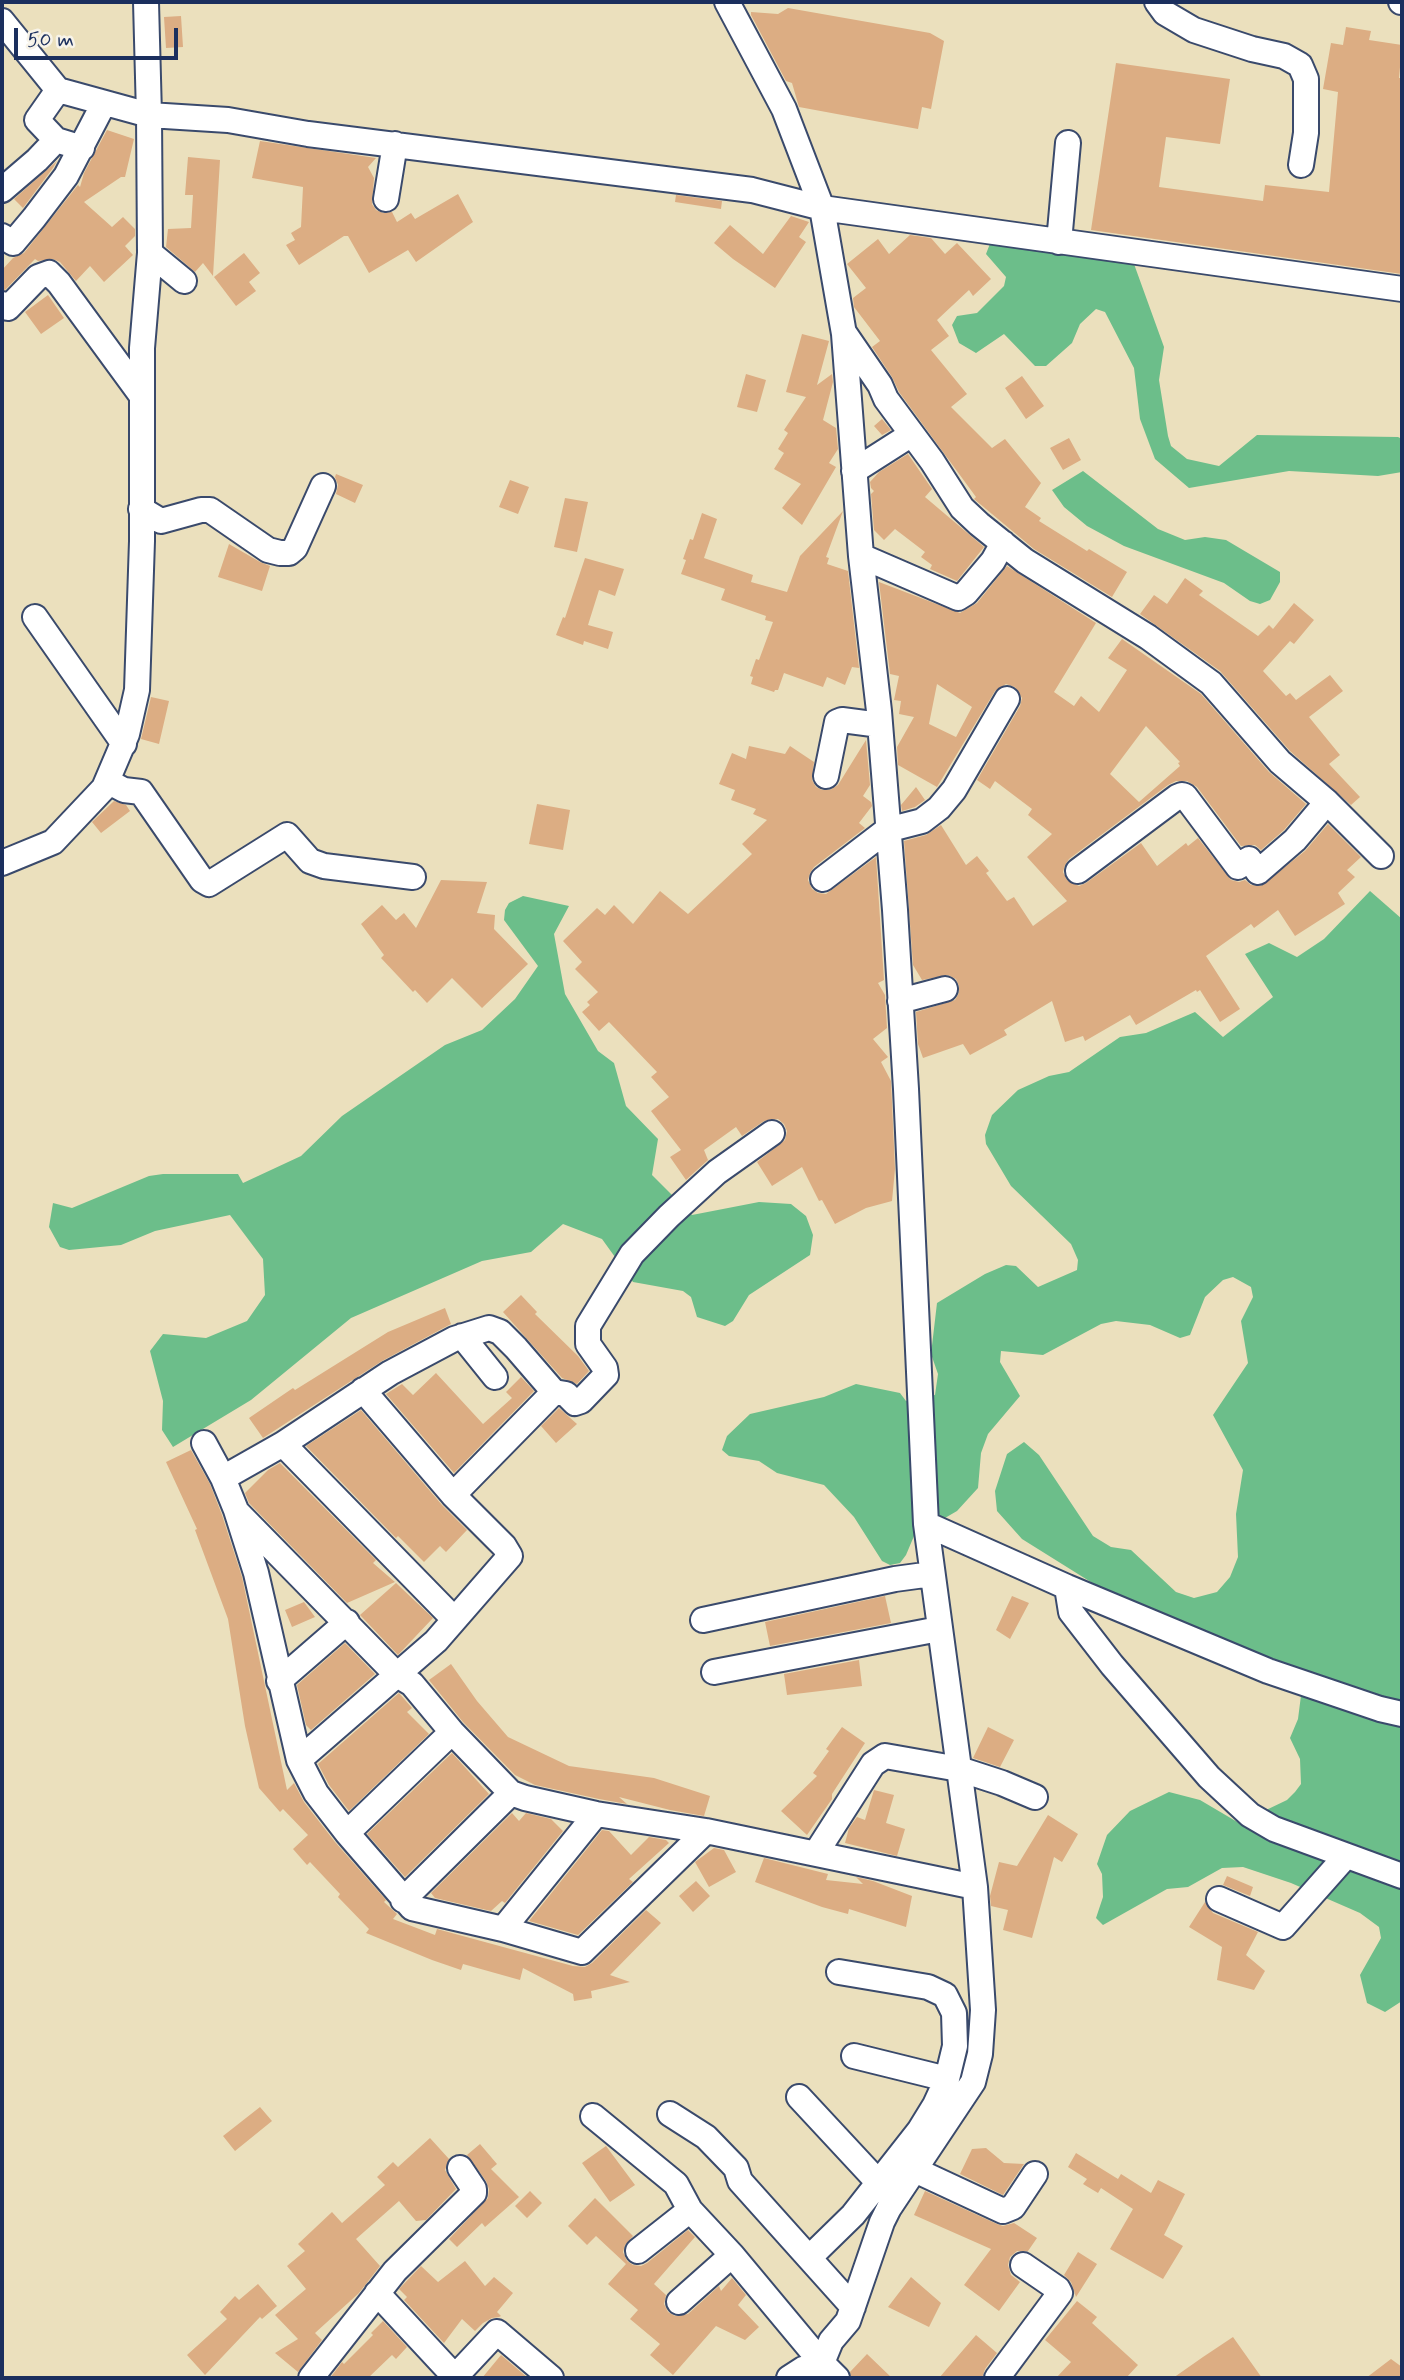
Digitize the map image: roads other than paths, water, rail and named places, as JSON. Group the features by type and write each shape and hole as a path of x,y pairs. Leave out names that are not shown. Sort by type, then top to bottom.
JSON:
{"street":[{"path":"2,863 54,842 104,788 124,744 137,690 142,340 150,253 146,2"},
{"path":"727,2 784,109 822,208 844,334 861,556 880,725 895,910 926,1524 975,1887 983,2010 978,2071 969,2090 882,2222 848,2321 831,2341 830,2371"},
{"path":"1157,2 1165,13 1194,30 1252,49 1284,56 1300,65 1306,79 1306,132 1301,165"},
{"path":"2,21 58,90 149,115 228,120 308,134 752,190 822,208 1402,289"},
{"path":"58,90 37,118 56,140 82,148"},
{"path":"6,246 66,176 104,103"},
{"path":"2,190 56,140"},
{"path":"1059,242 1068,143"},
{"path":"386,199 395,144"},
{"path":"150,253 184,282"},
{"path":"2,304 8,308 38,277 49,274 59,283 141,395"},
{"path":"844,334 962,508 1034,567 1148,636 1211,683 1280,762 1381,856"},
{"path":"854,471 912,434"},
{"path":"141,509 161,521 210,510 268,550 289,553 295,548 323,486"},
{"path":"861,556 958,598 980,577 1003,543"},
{"path":"35,617 124,744"},
{"path":"823,879 887,830 922,821 939,808 954,790 1007,699"},
{"path":"827,776 837,722 842,720 880,725"},
{"path":"107,781 124,790 141,792 202,880 209,884 287,835 310,861 324,866 413,877"},
{"path":"1078,871 1182,795 1238,867 1249,859 1258,872 1295,840 1326,802"},
{"path":"900,1000 945,989"},
{"path":"223,1478 283,1444 390,1373 462,1336 489,1328 500,1332 554,1392 566,1394 575,1403 581,1401 606,1375 606,1368 588,1344 588,1326 632,1254 717,1172 772,1132"},
{"path":"462,1336 495,1377"},
{"path":"299,1760 436,1641 510,1554 453,1495 363,1390"},
{"path":"453,1495 554,1392"},
{"path":"204,1443 236,1510 256,1573 299,1760 313,1789 403,1900 415,1909 582,1951 706,1831"},
{"path":"283,1444 454,1619"},
{"path":"236,1510 397,1675 412,1684 452,1732 511,1793 596,1814 706,1831 975,1887"},
{"path":"926,1524 1067,1587 1269,1671 1402,1714"},
{"path":"703,1620 895,1579 932,1574"},
{"path":"1067,1587 1071,1612 1112,1665 1209,1777 1250,1815 1274,1829 1402,1876"},
{"path":"279,1681 347,1622"},
{"path":"714,1672 939,1629"},
{"path":"347,1833 452,1732"},
{"path":"816,1853 877,1759 885,1756 959,1769 1035,1797"},
{"path":"403,1900 511,1793"},
{"path":"503,1929 596,1814"},
{"path":"1219,1899 1283,1927 1346,1856"},
{"path":"810,2257 853,2215 919,2131 947,2079 956,2046 954,2013 945,1995 928,1987 839,1972"},
{"path":"854,2056 947,2079"},
{"path":"799,2097 878,2182"},
{"path":"670,2115 706,2137 736,2168 740,2181 853,2307"},
{"path":"593,2116 676,2184 690,2210 733,2255 830,2371"},
{"path":"311,2378 395,2271 474,2193 460,2168"},
{"path":"915,2170 1003,2211 1013,2207 1035,2174"},
{"path":"638,2251 690,2210"},
{"path":"680,2302 733,2255"},
{"path":"997,2378 1060,2293 1023,2265"},
{"path":"377,2293 455,2378 497,2332 551,2378"},
{"path":"789,2378 803,2369 830,2371"}]}
